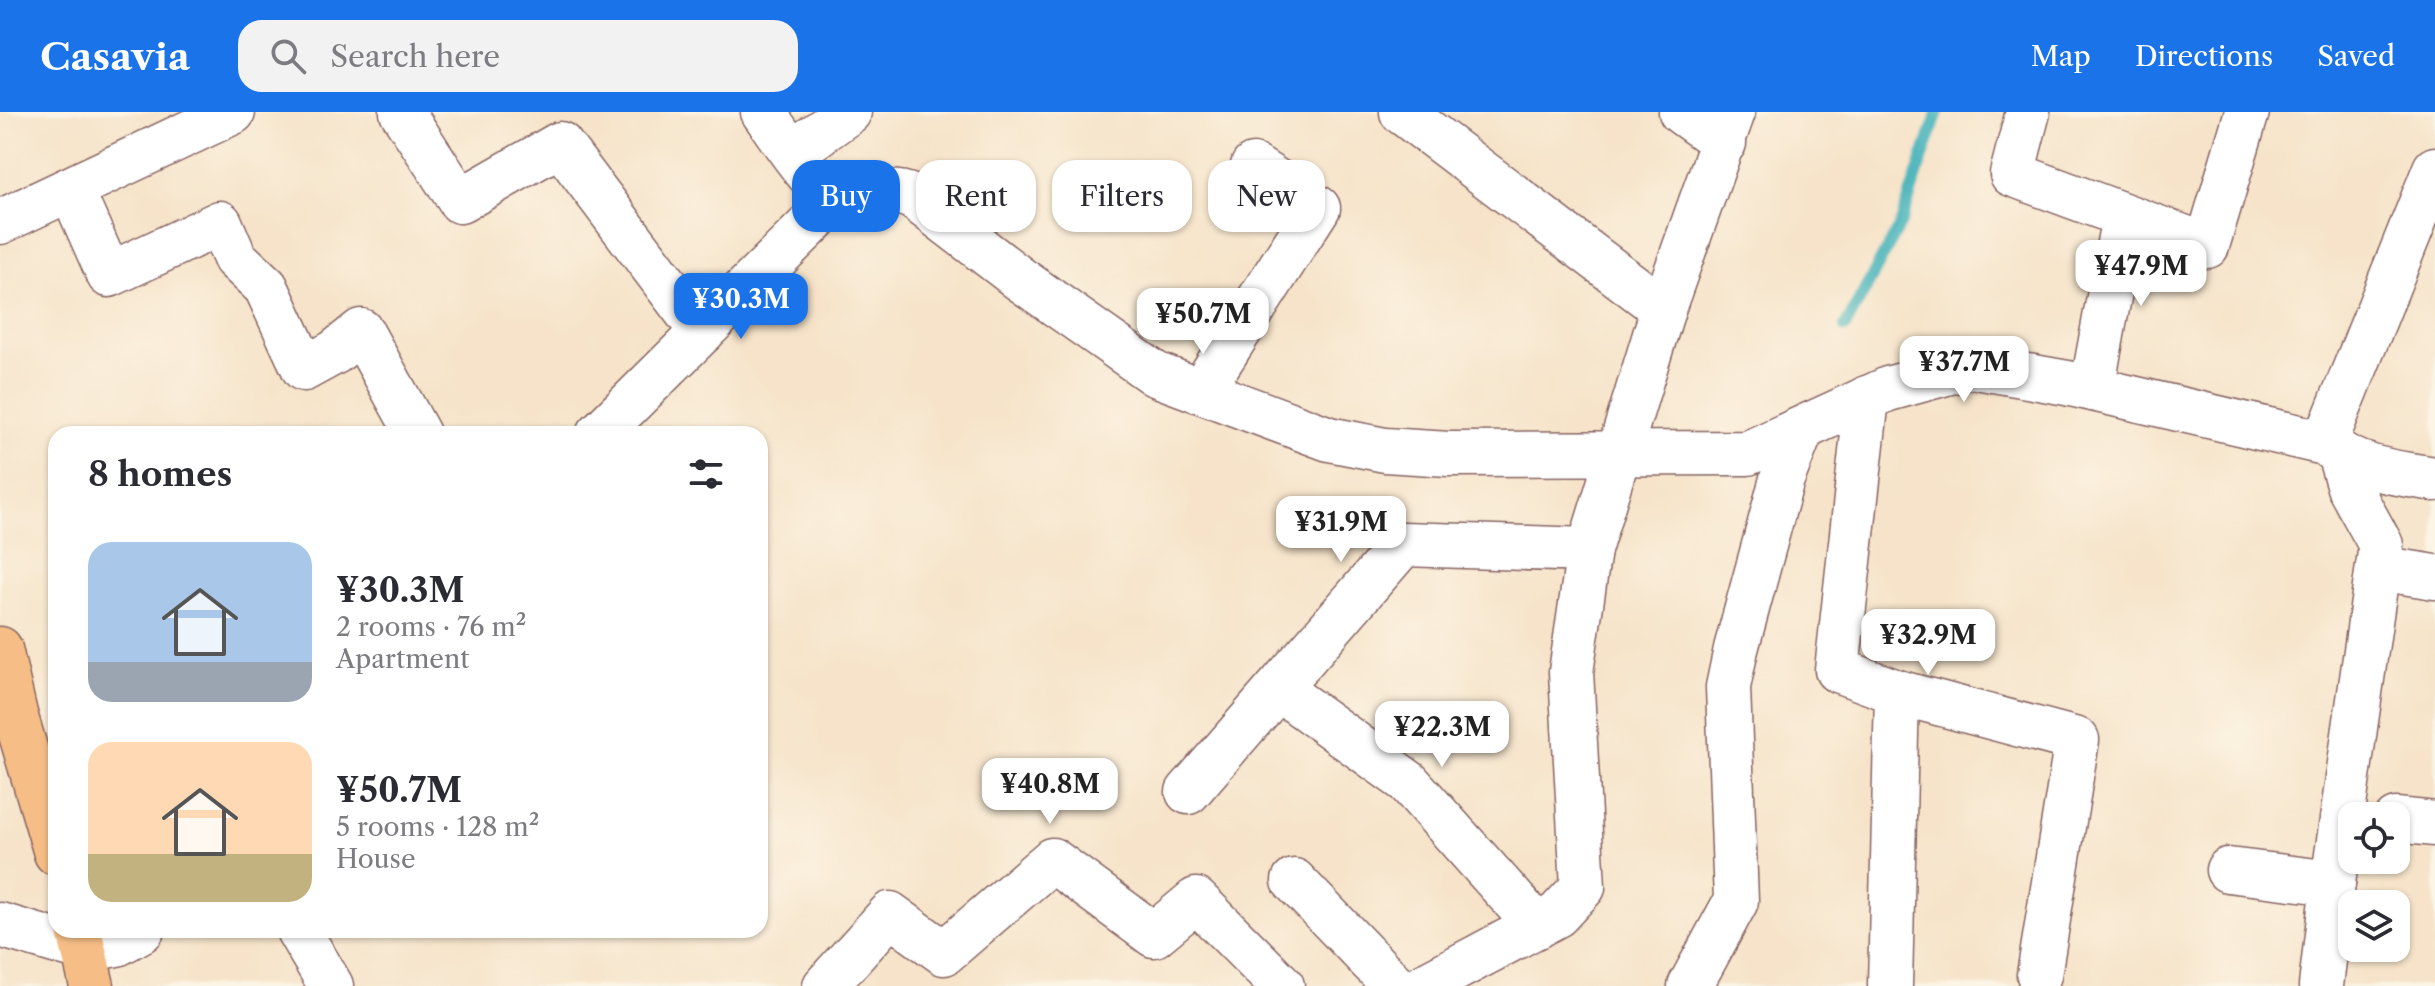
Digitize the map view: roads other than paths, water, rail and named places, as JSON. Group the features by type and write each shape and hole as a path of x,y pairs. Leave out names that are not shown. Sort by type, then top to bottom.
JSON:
{"main road":[{"path":"0,649 15,714 48,826"}],"street":[{"path":"0,222 233,112"},
{"path":"402,112 460,201 560,144 702,332"},
{"path":"763,112 799,160"},
{"path":"793,152 849,112"},
{"path":"1402,112 1663,309"},
{"path":"1423,986 1557,915 1583,887 1571,672 1589,550 1663,309 1728,128 1681,112"},
{"path":"2028,112 2012,174 2207,246 2247,112"},
{"path":"2353,802 2381,545 2332,450 2435,169"},
{"path":"71,189 109,275 220,223 235,258 266,287 304,369 335,352 361,331 414,426"},
{"path":"900,191 913,197 1020,279 1155,374 1329,439 1385,450 1449,454 1748,453 1888,389 1971,366 2092,389 2332,450 2388,472 2435,479"},
{"path":"2092,389 2124,216"},
{"path":"607,426 803,232"},
{"path":"1201,391 1298,264 1309,232"},
{"path":"1867,398 1837,670 1897,692 2077,740 2039,975"},
{"path":"1690,986 1736,901 1728,687 1782,479 1802,429"},
{"path":"1188,792 1403,544 1589,550"},
{"path":"2378,568 2435,577"},
{"path":"1279,689 1408,782 1537,926"},
{"path":"1890,986 1897,692"},
{"path":"2410,821 2435,824"},
{"path":"825,986 890,914 944,953 1052,860 1154,935 1196,900 1282,986"},
{"path":"2321,986 2333,883 2338,865"},
{"path":"2228,870 2333,883"},
{"path":"1294,881 1395,986"},
{"path":"0,925 85,955 128,938"},
{"path":"303,938 331,986"}],"waterway":[{"path":"1845,327 1901,223 1938,112"}]}
